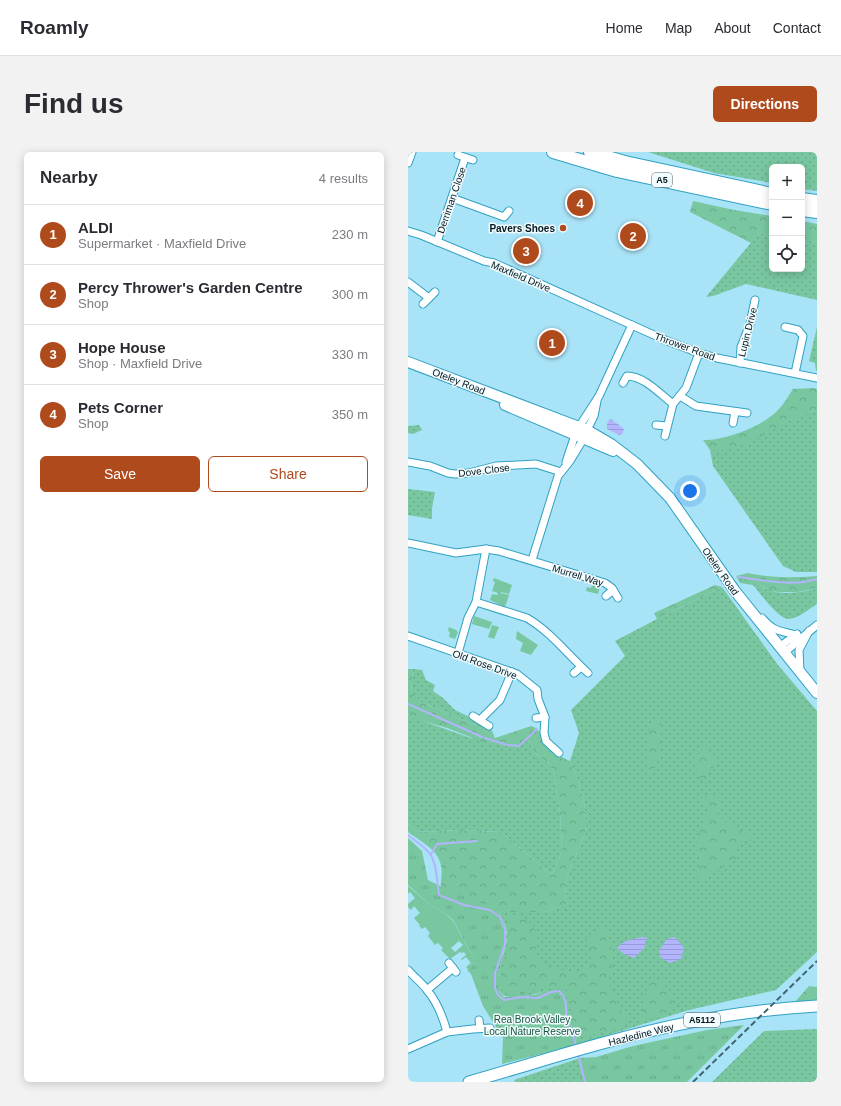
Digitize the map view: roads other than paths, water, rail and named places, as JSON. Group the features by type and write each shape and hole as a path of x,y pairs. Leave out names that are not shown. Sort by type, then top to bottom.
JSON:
{"highway":[{"name":"A5","path":"553,152 617,171 769,203"},
{"name":"A5","path":"590,152 625,162 769,193"},
{"path":"805,199 817,201"},
{"path":"805,210 817,212"}],"main road":[{"name":"Oteley Road","path":"408,362 426,369 439,377 581,432 610,450 621,453 637,464 670,498 735,592 817,693"},
{"name":"Hazledine Way","path":"469,1082 650,1031 732,1014 817,1006"}],"street":[{"path":"408,163 412,152"},
{"name":"Derriman Close","path":"437,242 452,198 462,156 473,160"},
{"path":"452,198 507,216"},
{"name":"Maxfield Drive","path":"408,230 484,261 494,263 632,325"},
{"path":"408,282 429,298"},
{"path":"424,304 434,292"},
{"name":"Lupin Drive","path":"740,363 741,347 750,324 755,300"},
{"path":"532,560 557,479 581,432 594,416 598,396 632,325"},
{"name":"Thrower Road","path":"632,325 699,353 740,363 817,378"},
{"path":"785,327 798,330 803,336 795,373"},
{"path":"665,436 673,404 690,381 699,353"},
{"path":"625,377 632,376 648,384 673,404"},
{"path":"680,396 696,406 747,413"},
{"path":"733,423 735,412"},
{"path":"656,424 667,426"},
{"name":"Dove Close","path":"408,462 430,466 455,474 469,473 496,466 536,464 562,471"},
{"name":"Murrell Way","path":"408,543 456,552 486,549 499,550 605,583 609,585 618,598"},
{"path":"458,653 468,618 476,602 486,549"},
{"path":"606,596 613,590"},
{"path":"735,592 742,596 767,624 774,629 796,635"},
{"path":"476,602 533,621 555,640 588,673"},
{"path":"781,650 817,625"},
{"path":"781,650 796,635 809,631"},
{"path":"800,672 799,650 809,631"},
{"name":"Old Rose Drive","path":"408,636 512,672 522,677 537,690 538,699 545,717 544,732 546,741 559,753"},
{"path":"574,673 581,666"},
{"path":"480,720 500,700 512,672"},
{"path":"473,716 489,726"},
{"path":"536,718 545,717"},
{"path":"427,990 452,968"},
{"path":"409,973 427,990 442,1014 447,1032"},
{"path":"479,1020 480,1028"},
{"path":"408,1049 447,1032 490,1028"}],"water":[{"path":"611,419 623,428 624,430 622,434 619,435 607,429 607,424"},
{"path":"642,937 647,938 644,948 634,958 624,954 617,948 625,942"},
{"path":"675,937 684,948 681,959 670,963 660,957 659,951 667,939"}],"waterway":[{"path":"738,577 788,583 817,579"},
{"path":"408,704 482,737"},
{"path":"485,738 507,745 519,746 537,729"},
{"path":"408,835 430,854 435,868 439,895 464,905 490,910 500,917 505,930 505,944 495,973 495,988 498,995 504,1000 522,997 538,998 551,992 559,991 564,997 566,1005 566,1019 573,1033 576,1046"},
{"path":"431,854 437,844 477,841"},
{"path":"578,1054 585,1082"}],"railway":[{"path":"693,1082 817,961"}],"place":[{"name":"Pets Corner","path":"580,203"},
{"name":"Pavers Shoes","path":"563,228"},
{"name":"Percy Thrower's Garden Centre","path":"633,236"},
{"name":"Hope House","path":"526,251"},
{"name":"ALDI","path":"552,343"}],"park label":[{"name":"Rea Brook Valley Local Nature Reserve","path":"532,1024"}]}
